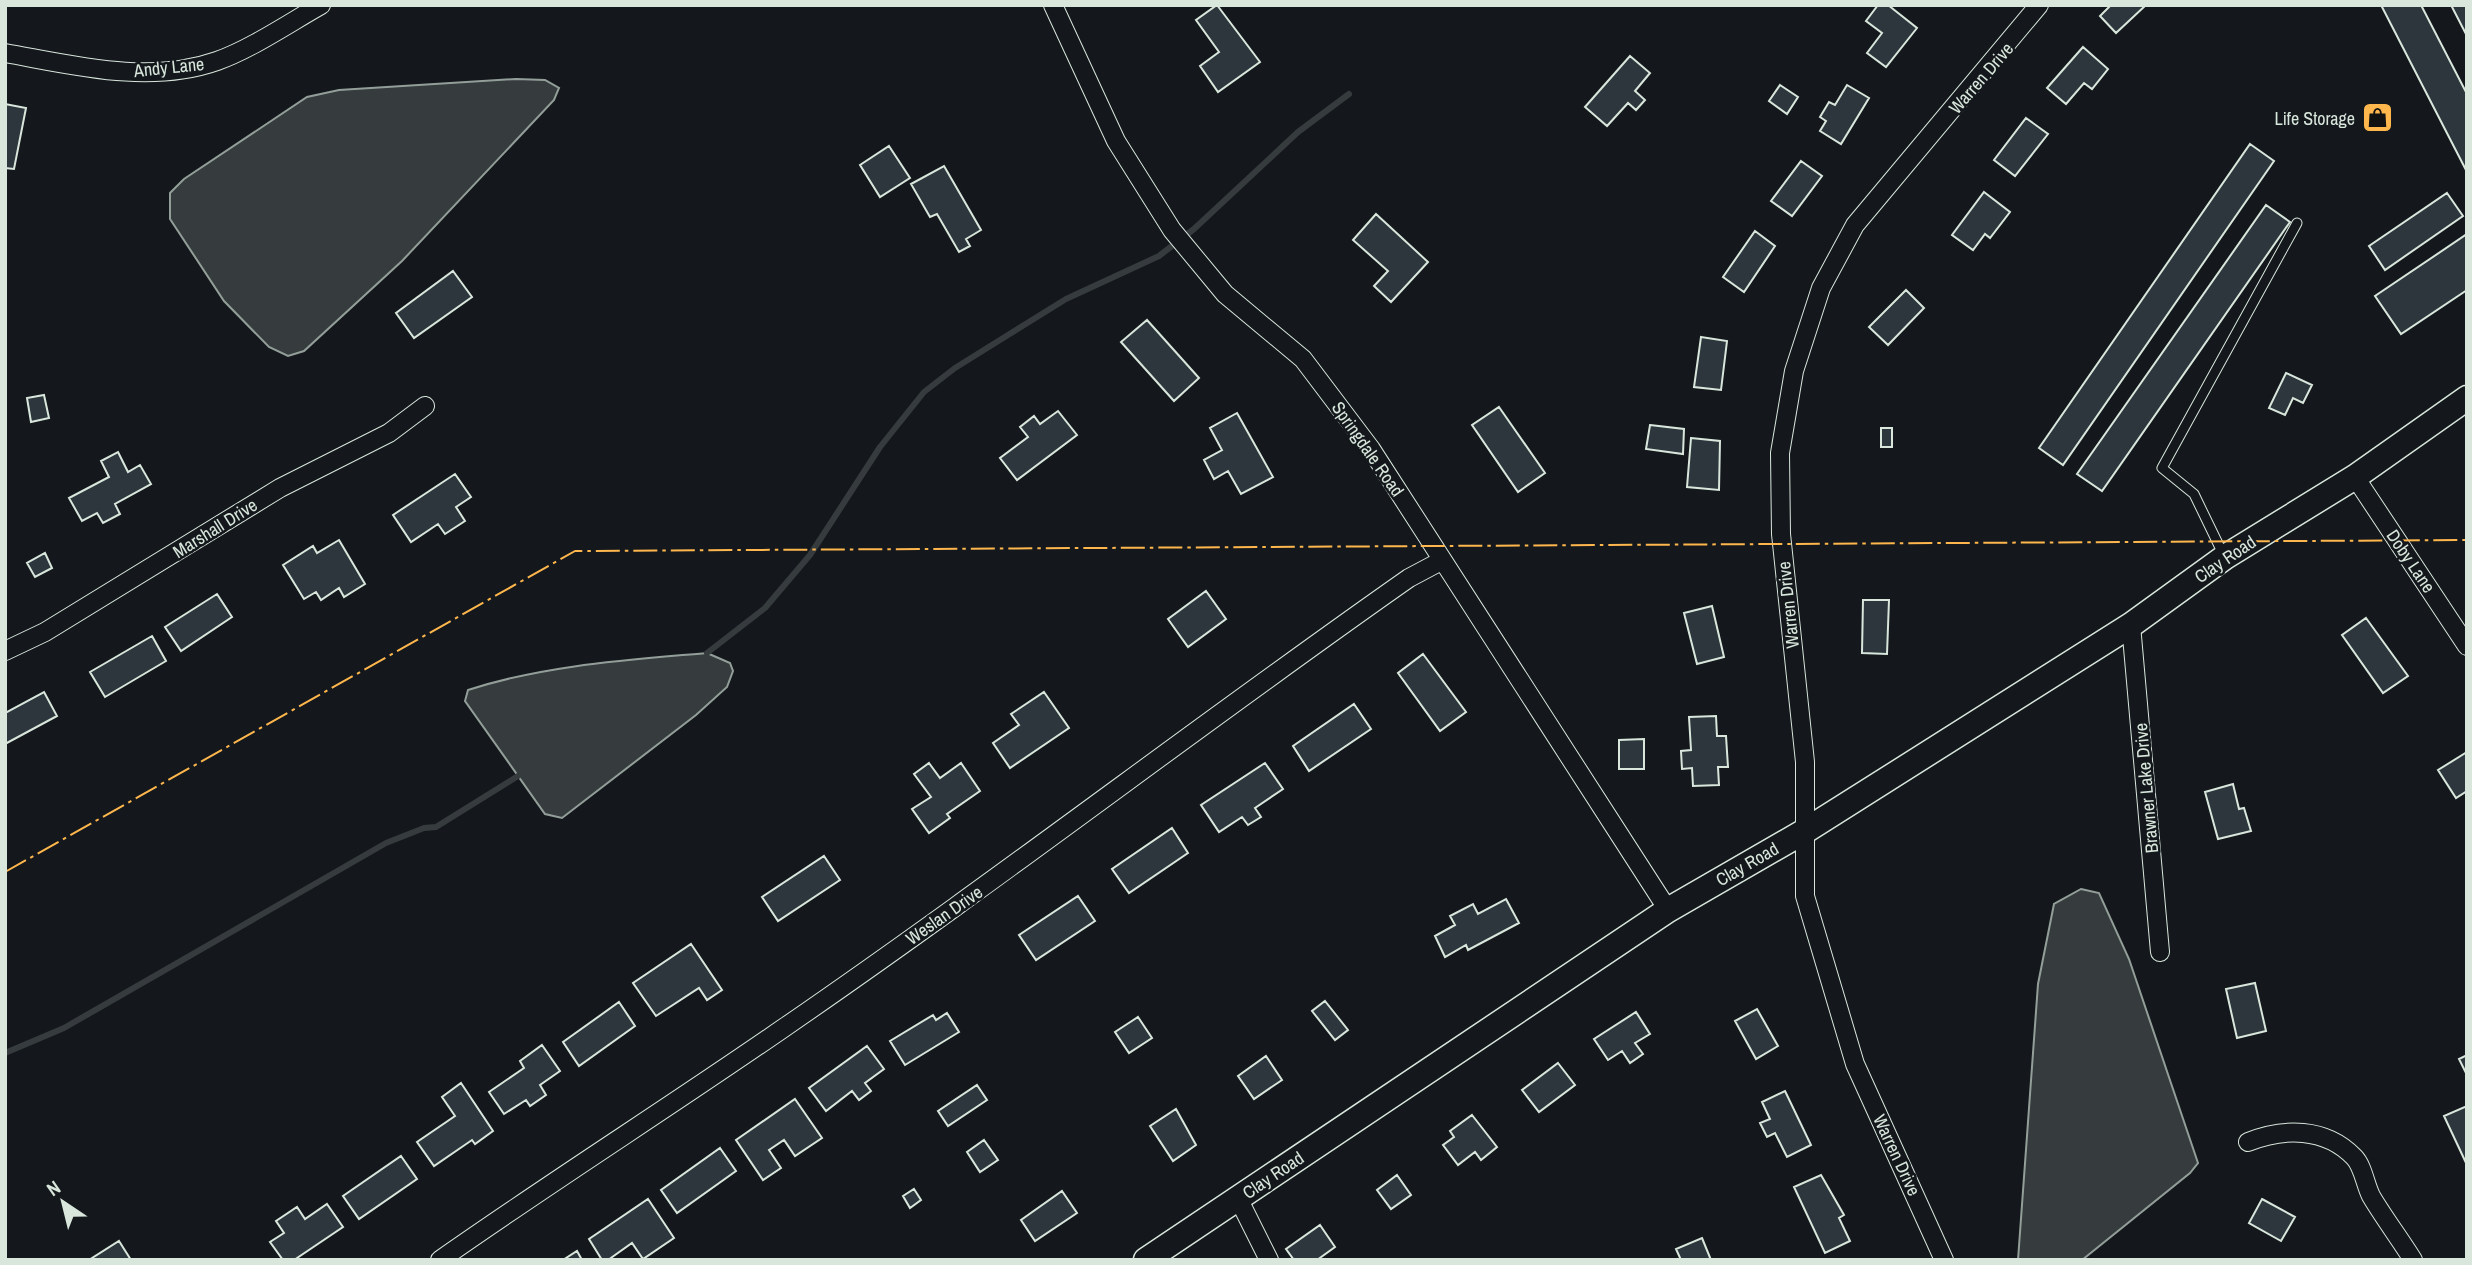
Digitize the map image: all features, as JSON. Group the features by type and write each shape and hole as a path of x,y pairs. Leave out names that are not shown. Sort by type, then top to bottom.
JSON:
{"street":[{"name":"Andy Lane","path":"5,53 112,72 168,71 217,61 321,5"},
{"name":"Springdale Road","path":"1053,5 1116,141 1171,230 1225,293 1303,359 1371,449 1668,910"},
{"name":"Warren Drive","path":"1944,1260 1854,1064 1805,896 1805,762 1781,534 1780,453 1794,371 1821,288 1855,225 2039,5"},
{"name":"Clay Road","path":"1146,1260 1668,910 1805,831 2132,625 2225,557 2355,477 2467,398"},
{"name":"Marshall Drive","path":"5,651 45,632 280,488 389,433 425,406"},
{"name":"Doby Lane","path":"2355,477 2467,646"},
{"name":"Weslan Drive","path":"440,1260 785,1027 1105,800 1224,708 1409,578 1441,561"},
{"name":"Brawner Lake Drive","path":"2132,625 2160,952"},
{"path":"2248,1142 2263,1136 2298,1132 2323,1135 2355,1157 2371,1195 2413,1260"},
{"path":"1238,1198 1269,1260"}],"lane":[{"path":"2225,557 2194,494 2162,468 2298,223"}],"shaded area":[{"path":"516,79 545,80 559,88 554,100 402,261 304,351 288,356 269,347 224,301 170,219 170,193 184,179 307,97 339,90"},
{"path":"707,653 730,663 733,671 727,687 696,715 562,818 545,814 465,701 468,690 557,669"},
{"path":"2081,889 2099,893 2129,959 2198,1163 2190,1173 2082,1260 2018,1260 2038,984 2054,904"}],"building":[{"path":"1217,5 1260,62 1218,92 1200,66 1219,52 1196,20"},
{"path":"1878,5 1888,5 1917,28 1886,67 1867,53 1882,33 1866,21"},
{"path":"2111,5 2146,5 2116,33 2100,16"},
{"path":"2381,5 2421,5 2467,94 2467,172"},
{"path":"2451,5 2467,5 2467,36"},
{"path":"2083,47 2108,69 2092,89 2084,83 2066,104 2047,88"},
{"path":"1630,56 1650,73 1635,91 1645,100 1636,110 1628,103 1607,126 1585,107"},
{"path":"1780,85 1798,97 1787,114 1769,101"},
{"path":"1847,85 1869,98 1841,144 1820,131 1826,121 1820,117 1829,102 1835,105"},
{"path":"5,104 26,108 14,169 5,168"},
{"path":"2026,118 2048,134 2015,176 1994,160"},
{"path":"2250,144 2274,161 2063,465 2039,448"},
{"path":"889,146 910,178 880,197 860,165"},
{"path":"1801,161 1822,176 1792,216 1771,201"},
{"path":"944,166 981,230 966,239 970,246 959,252 937,214 930,217 911,184"},
{"path":"1984,192 2010,212 1990,238 1985,234 1973,250 1952,235"},
{"path":"2447,193 2463,216 2385,270 2369,246"},
{"path":"2266,205 2290,222 2102,491 2077,474"},
{"path":"1376,214 1428,262 1391,302 1374,286 1388,271 1353,240"},
{"path":"1755,231 1775,246 1744,292 1723,277"},
{"path":"2467,234 2467,290 2401,334 2375,296"},
{"path":"453,271 472,297 414,338 396,313"},
{"path":"1906,290 1924,308 1888,345 1869,327"},
{"path":"1147,320 1199,378 1174,401 1121,342"},
{"path":"1701,337 1727,341 1721,390 1694,387"},
{"path":"2286,373 2312,385 2303,403 2293,398 2285,415 2269,408"},
{"path":"44,395 49,418 31,422 27,398"},
{"path":"1499,407 1545,473 1518,492 1472,425"},
{"path":"1058,411 1077,435 1017,480 1000,458 1028,437 1020,427 1034,416 1040,424"},
{"path":"1237,413 1273,477 1241,494 1228,471 1214,479 1204,460 1222,450 1210,428"},
{"path":"1650,425 1684,429 1683,454 1646,449"},
{"path":"1881,428 1892,428 1892,447 1881,447"},
{"path":"1691,438 1720,441 1719,490 1687,487"},
{"path":"118,452 128,472 140,465 151,484 115,504 120,514 103,523 97,513 82,521 69,498 109,477 101,461"},
{"path":"455,474 471,497 456,507 465,521 445,534 438,524 411,542 393,515"},
{"path":"339,540 365,584 344,597 339,588 321,600 316,592 304,599 283,565 313,546 317,553"},
{"path":"45,553 52,568 35,577 27,563"},
{"path":"1206,591 1226,619 1188,647 1168,619"},
{"path":"217,594 232,617 181,651 165,627"},
{"path":"1863,600 1889,600 1887,654 1862,653"},
{"path":"1712,606 1724,657 1697,664 1684,613"},
{"path":"2366,618 2408,676 2383,693 2342,635"},
{"path":"152,636 166,661 105,697 90,672"},
{"path":"1423,654 1466,712 1440,731 1398,673"},
{"path":"44,692 57,716 5,744 5,713"},
{"path":"1044,692 1069,728 1010,768 993,743 1019,725 1011,714"},
{"path":"1354,704 1371,729 1309,771 1293,746"},
{"path":"1716,716 1717,736 1726,736 1728,767 1718,767 1719,785 1693,786 1692,768 1682,769 1681,751 1691,750 1689,717"},
{"path":"1644,739 1644,769 1619,769 1619,740"},
{"path":"2467,752 2467,791 2456,798 2438,770"},
{"path":"929,763 940,778 961,763 980,791 947,814 950,818 929,833 912,809 931,797 914,774"},
{"path":"1265,763 1283,789 1255,808 1261,817 1248,825 1242,817 1219,832 1201,805"},
{"path":"2233,784 2239,809 2244,808 2251,831 2218,839 2205,792"},
{"path":"1172,828 1188,853 1129,893 1112,869"},
{"path":"824,856 840,880 778,921 762,897"},
{"path":"1078,896 1095,921 1036,960 1019,935"},
{"path":"1506,899 1519,923 1468,950 1466,945 1445,957 1435,936 1455,925 1450,916 1473,904 1478,914"},
{"path":"691,944 722,990 707,1000 699,988 656,1016 633,983"},
{"path":"2255,983 2266,1031 2237,1038 2226,989"},
{"path":"1325,1001 1348,1030 1335,1040 1312,1011"},
{"path":"619,1002 635,1026 579,1066 563,1042"},
{"path":"1757,1009 1778,1046 1756,1059 1735,1021"},
{"path":"1636,1012 1650,1034 1635,1043 1643,1054 1630,1063 1622,1051 1608,1060 1594,1039"},
{"path":"947,1013 959,1032 905,1065 890,1041 933,1015 936,1020"},
{"path":"1138,1017 1152,1038 1129,1053 1115,1032"},
{"path":"542,1045 560,1071 540,1085 546,1095 530,1106 526,1100 504,1114 489,1092 524,1068 520,1061"},
{"path":"867,1046 884,1069 865,1083 871,1091 859,1100 852,1091 826,1111 809,1088"},
{"path":"2467,1055 2467,1075 2459,1059"},
{"path":"1266,1056 1282,1080 1254,1099 1238,1076"},
{"path":"1558,1063 1575,1085 1539,1112 1522,1090"},
{"path":"461,1083 493,1131 475,1144 472,1140 434,1166 417,1142 455,1116 442,1097"},
{"path":"977,1085 987,1100 948,1126 938,1111"},
{"path":"1785,1091 1811,1145 1787,1157 1775,1133 1767,1137 1760,1123 1770,1119 1762,1102"},
{"path":"795,1099 822,1138 795,1156 784,1140 769,1150 781,1168 763,1180 736,1140"},
{"path":"2467,1106 2467,1165 2444,1116"},
{"path":"1176,1109 1196,1145 1173,1161 1150,1126"},
{"path":"1472,1115 1497,1147 1481,1160 1475,1152 1458,1165 1443,1145 1454,1137 1450,1131"},
{"path":"984,1140 998,1160 980,1172 967,1152"},
{"path":"720,1148 736,1171 677,1213 661,1190"},
{"path":"401,1156 417,1179 359,1219 343,1196"},
{"path":"1397,1175 1411,1195 1391,1209 1377,1190"},
{"path":"1821,1175 1844,1215 1839,1218 1850,1241 1825,1253 1794,1187"},
{"path":"914,1189 921,1200 910,1208 903,1196"},
{"path":"1062,1191 1077,1213 1035,1241 1021,1220"},
{"path":"648,1199 674,1238 643,1259 632,1243 608,1260 602,1260 589,1239"},
{"path":"2262,1199 2295,1217 2281,1241 2249,1223"},
{"path":"327,1204 343,1227 294,1260 283,1260 270,1242 284,1233 276,1221 297,1207 305,1219"},
{"path":"1320,1225 1335,1247 1317,1260 1294,1260 1286,1249"},
{"path":"1702,1238 1711,1260 1681,1260 1676,1249"},
{"path":"119,1241 131,1260 89,1260"},
{"path":"577,1251 582,1260 563,1260"}],"waterway":[{"path":"707,653 765,608 810,555 880,447 924,392 955,368 1066,299 1159,256 1194,229 1298,132 1349,94"},
{"path":"5,1053 64,1028 386,843 424,828 436,827 518,776"}],"power":[{"path":"5,872 575,551 2467,540"}],"place":[{"name":"Life Storage","path":"2378,118"}]}
